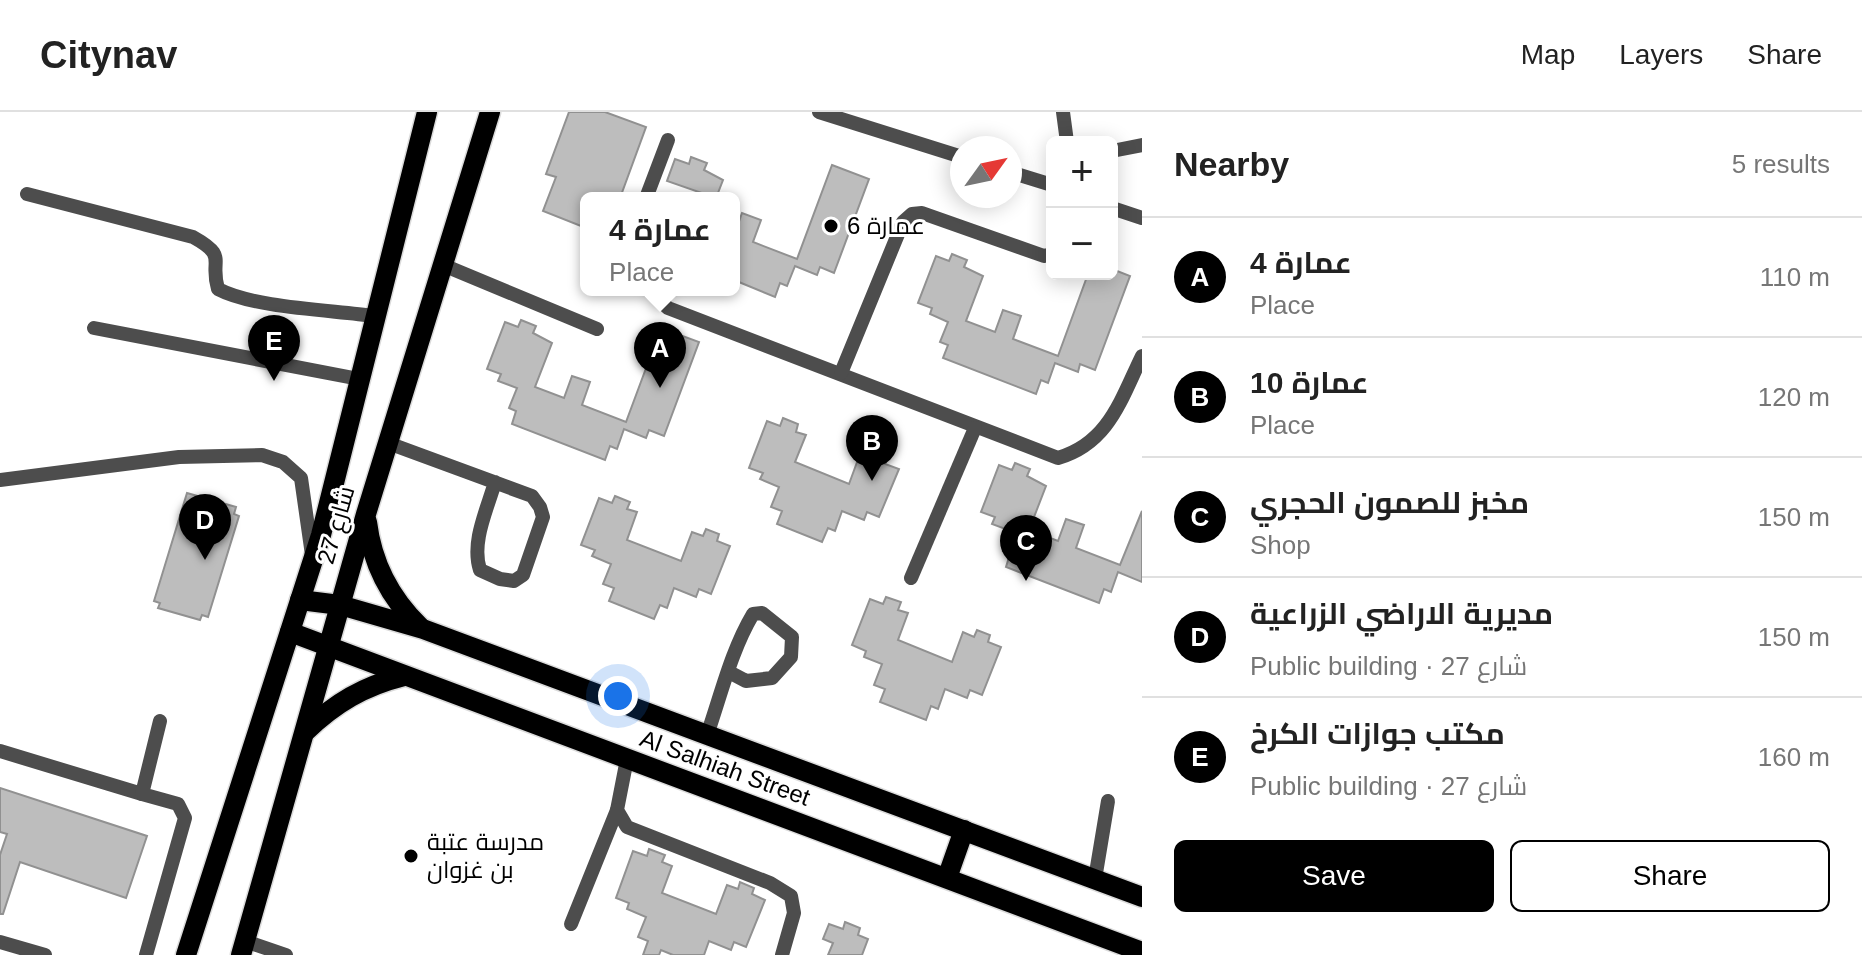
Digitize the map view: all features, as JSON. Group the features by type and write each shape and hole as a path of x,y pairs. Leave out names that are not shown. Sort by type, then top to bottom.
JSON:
{"main road":[{"name":"شارع 27","path":"186,955 313,561 427,112"},
{"name":"شارع 27","path":"243,948 366,514 490,112"},
{"path":"366,514 368,536 382,577 393,597 423,629"},
{"name":"Al Salhiah Street","path":"300,600 340,605 423,629 1142,897"},
{"name":"Al Salhiah Street","path":"290,632 1142,952"},
{"path":"306,731 349,696 404,676"},
{"path":"947,878 964,830"}],"street":[{"path":"819,112 950,153"},
{"path":"1063,112 1066,136"},
{"path":"648,192 668,140"},
{"path":"1118,150 1142,145"},
{"path":"1022,176 1046,183"},
{"path":"27,194 193,237 214,251 218,289 228,294 374,316"},
{"path":"1118,210 1142,218"},
{"path":"841,373 903,222 912,214 922,213 1046,256"},
{"path":"443,265 597,329"},
{"path":"655,296 668,308 1058,458 1087,446 1110,422 1142,356"},
{"path":"94,328 359,379"},
{"path":"911,578 975,428"},
{"path":"388,443 495,482 532,496 543,517 523,575 514,581 500,579 480,570 477,558 477,544 495,482"},
{"path":"0,480 179,457 262,455 283,462 301,478 313,561"},
{"path":"707,735 744,629 753,614 762,613 773,619 792,637 791,657 772,678 746,681 729,672"},
{"path":"142,794 160,721"},
{"path":"0,751 178,804 185,818 146,955"},
{"path":"571,924 617,810 627,759"},
{"path":"1095,879 1108,801"},
{"path":"617,810 627,827 786,891 793,901 794,913 782,955"},
{"path":"0,942 45,955"},
{"path":"243,948 286,955"}],"building":[{"path":"569,112 605,112 646,127 622,192 580,192 580,226 543,211 556,177 546,174"},
{"path":"691,157 707,163 704,170 723,180 718,192 699,192 667,181 675,159 689,164"},
{"name":"عمارة 6","path":"832,165 869,179 834,273 820,267 817,275 795,266 787,286 780,283 775,297 740,282 742,213 761,220 753,242 797,259"},
{"path":"952,254 967,260 964,267 983,276 966,321 995,332 1003,310 1021,316 1013,339 1058,356 1086,280 1118,280 1118,271 1130,276 1095,370 1080,364 1078,372 1055,363 1048,383 1041,380 1036,394 943,358 948,345 940,342 948,322 930,314 932,308 918,303 936,256 949,261"},
{"path":"521,320 536,326 533,333 552,343 535,387 564,398 572,376 590,382 582,405 626,422 661,328 699,342 664,436 649,430 646,438 624,429 617,449 610,446 605,460 512,424 516,411 509,408 517,388 498,381 501,374 487,369 505,322 518,327"},
{"path":"783,418 798,424 796,432 806,435 795,462 849,484 860,454 871,459 874,452 888,457 885,464 899,469 879,517 867,512 864,520 842,511 835,531 828,528 822,542 777,524 782,511 771,507 779,487 760,479 763,473 749,468 767,421 780,426"},
{"path":"1015,463 1030,469 1027,476 1046,486 1029,530 1058,541 1066,519 1084,525 1076,548 1120,565 1142,511 1142,582 1118,572 1111,592 1104,589 1099,603 1006,567 1010,554 1003,551 1011,531 992,524 995,517 981,512 999,465 1012,470"},
{"path":"187,493 236,507 234,514 239,516 208,617 202,615 200,620 158,608 160,603 154,601"},
{"path":"615,496 630,502 627,509 637,512 627,540 681,561 692,532 703,536 706,529 719,534 717,541 730,546 711,594 699,589 696,597 674,588 667,608 660,605 654,619 609,601 614,588 603,584 611,564 592,556 595,550 581,545 599,498 612,503"},
{"path":"886,597 901,602 898,610 908,613 898,640 952,662 963,632 974,637 977,630 990,635 988,642 1001,647 982,695 970,690 967,698 945,689 938,709 931,706 926,720 880,702 885,689 874,685 882,664 864,657 866,651 852,645 870,599 883,604"},
{"path":"0,788 147,836 126,898 20,862 3,914 0,914 0,855 7,834 0,832"},
{"path":"649,849 665,855 662,862 672,866 662,893 716,914 727,885 738,889 740,882 754,888 752,894 765,900 746,947 734,942 731,950 709,941 704,955 673,955 661,950 659,955 643,955 648,941 638,937 646,917 627,909 629,903 616,898 633,851 647,856"},
{"path":"845,922 860,928 858,935 868,939 862,955 828,955 833,943 823,939 829,924 843,929"}],"place":[{"name":"عمارة 6","path":"831,226"},
{"name":"مكتب جوازات الكرخ","path":"274,381"},
{"name":"عمارة 4","path":"660,388"},
{"name":"عمارة 10","path":"872,481"},
{"name":"مديرية الاراضي الزراعية","path":"205,560"},
{"name":"مخبز للصمون الحجري","path":"1026,581"},
{"name":"مدرسة عتبة بن غزوان","path":"411,856"}]}
